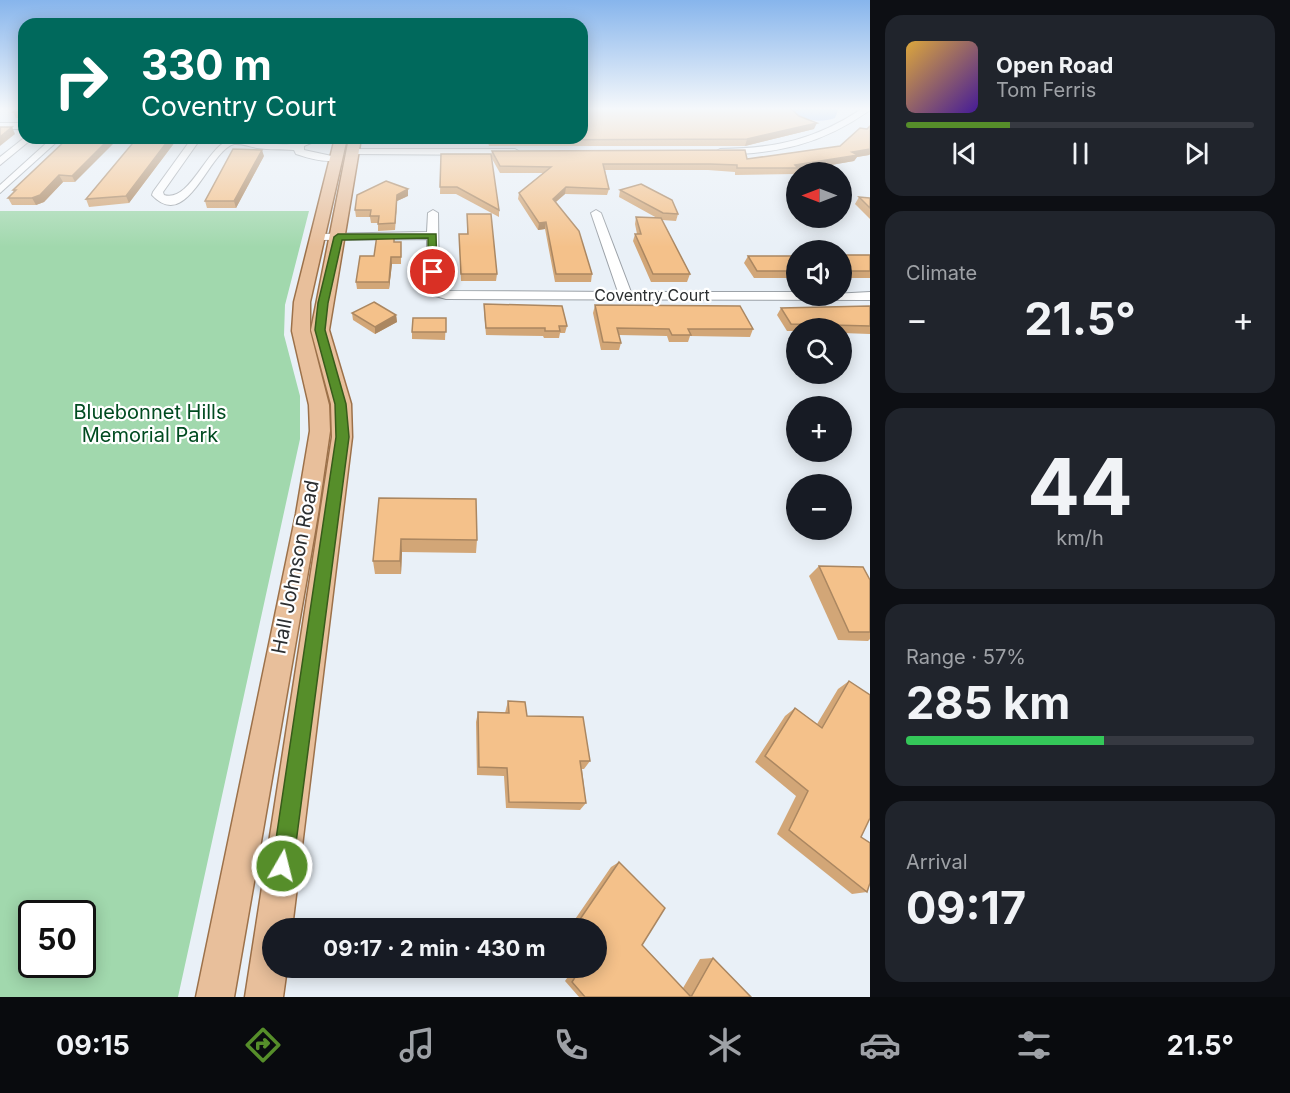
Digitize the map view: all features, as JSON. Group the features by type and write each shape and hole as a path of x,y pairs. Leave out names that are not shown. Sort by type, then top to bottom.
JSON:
{"main road":[{"name":"Hall Johnson Road","path":"275,918 342,437 340,404 320,330 337,155"},
{"name":"Hall Johnson Road","path":"215,997 320,431 319,405 301,331 302,302 328,237 351,155"},
{"path":"264,997 267,978"}],"street":[{"path":"0,190 39,155"},
{"path":"185,155 158,192 157,195 162,199 177,199 186,195 214,155"},
{"path":"304,155 336,158"},
{"path":"328,237 433,236 433,213"},
{"path":"596,213 626,295"},
{"name":"Coventry Court","path":"433,236 435,290 446,295 870,296"}],"green space":[{"name":"Bluebonnet Hills Memorial Park","path":"0,211 309,211 285,305 284,335 300,396 300,439 178,997 0,997"}],"building":[{"path":"51,155 93,155 72,176 59,175 40,195 32,198 8,198 16,190 13,190"},
{"path":"123,155 157,155 126,196 86,199"},
{"path":"230,155 260,155 234,201 205,201"},
{"path":"441,155 491,155 499,210 457,187 440,187"},
{"path":"494,155 746,155 747,159 779,155 858,155 814,162 786,162 786,168 737,168 737,165 710,164 603,164 609,189 566,187 553,199 579,231 592,274 556,274 546,222 539,223 519,193 551,167 500,166"},
{"path":"386,181 408,189 397,195 395,223 378,224 379,216 370,216 371,210 355,210 357,195"},
{"path":"641,184 672,200 678,214 663,213 620,190"},
{"path":"859,197 870,198 870,208"},
{"path":"467,214 491,214 497,274 461,274 459,234 468,234"},
{"path":"636,217 661,218 690,274 653,274 635,234 641,234"},
{"path":"377,235 394,235 394,242 401,242 401,257 391,257 389,282 356,282 360,256 374,256"},
{"path":"852,255 870,255 870,271 852,271"},
{"path":"748,256 786,256 786,271 757,271"},
{"path":"374,302 396,315 375,327 352,313"},
{"path":"484,304 562,306 567,326 559,326 560,331 545,331 545,328 486,328"},
{"path":"595,305 740,306 753,329 688,329 691,335 672,335 669,329 617,328 621,343 603,342"},
{"path":"870,306 870,326 852,326 852,318 787,318 781,308"},
{"path":"413,318 446,318 446,332 412,332"},
{"path":"379,498 476,499 477,540 401,539 400,561 373,561"},
{"path":"819,566 863,567 870,580 870,632 849,632"},
{"path":"849,681 870,695 870,818 861,837 870,843 870,883 867,892 789,830 808,791 765,756 795,708 822,728"},
{"path":"508,701 525,702 527,716 583,717 590,761 580,761 586,803 509,802 507,768 479,767 478,712 509,713"},
{"path":"619,862 665,908 642,945 691,997 585,997 572,982 575,978 607,978 607,918 581,918"},
{"path":"713,958 751,997 691,997"}],"route":[{"path":"282,866 342,437 340,404 320,330 323,303 338,237 433,236 433,272"}]}
